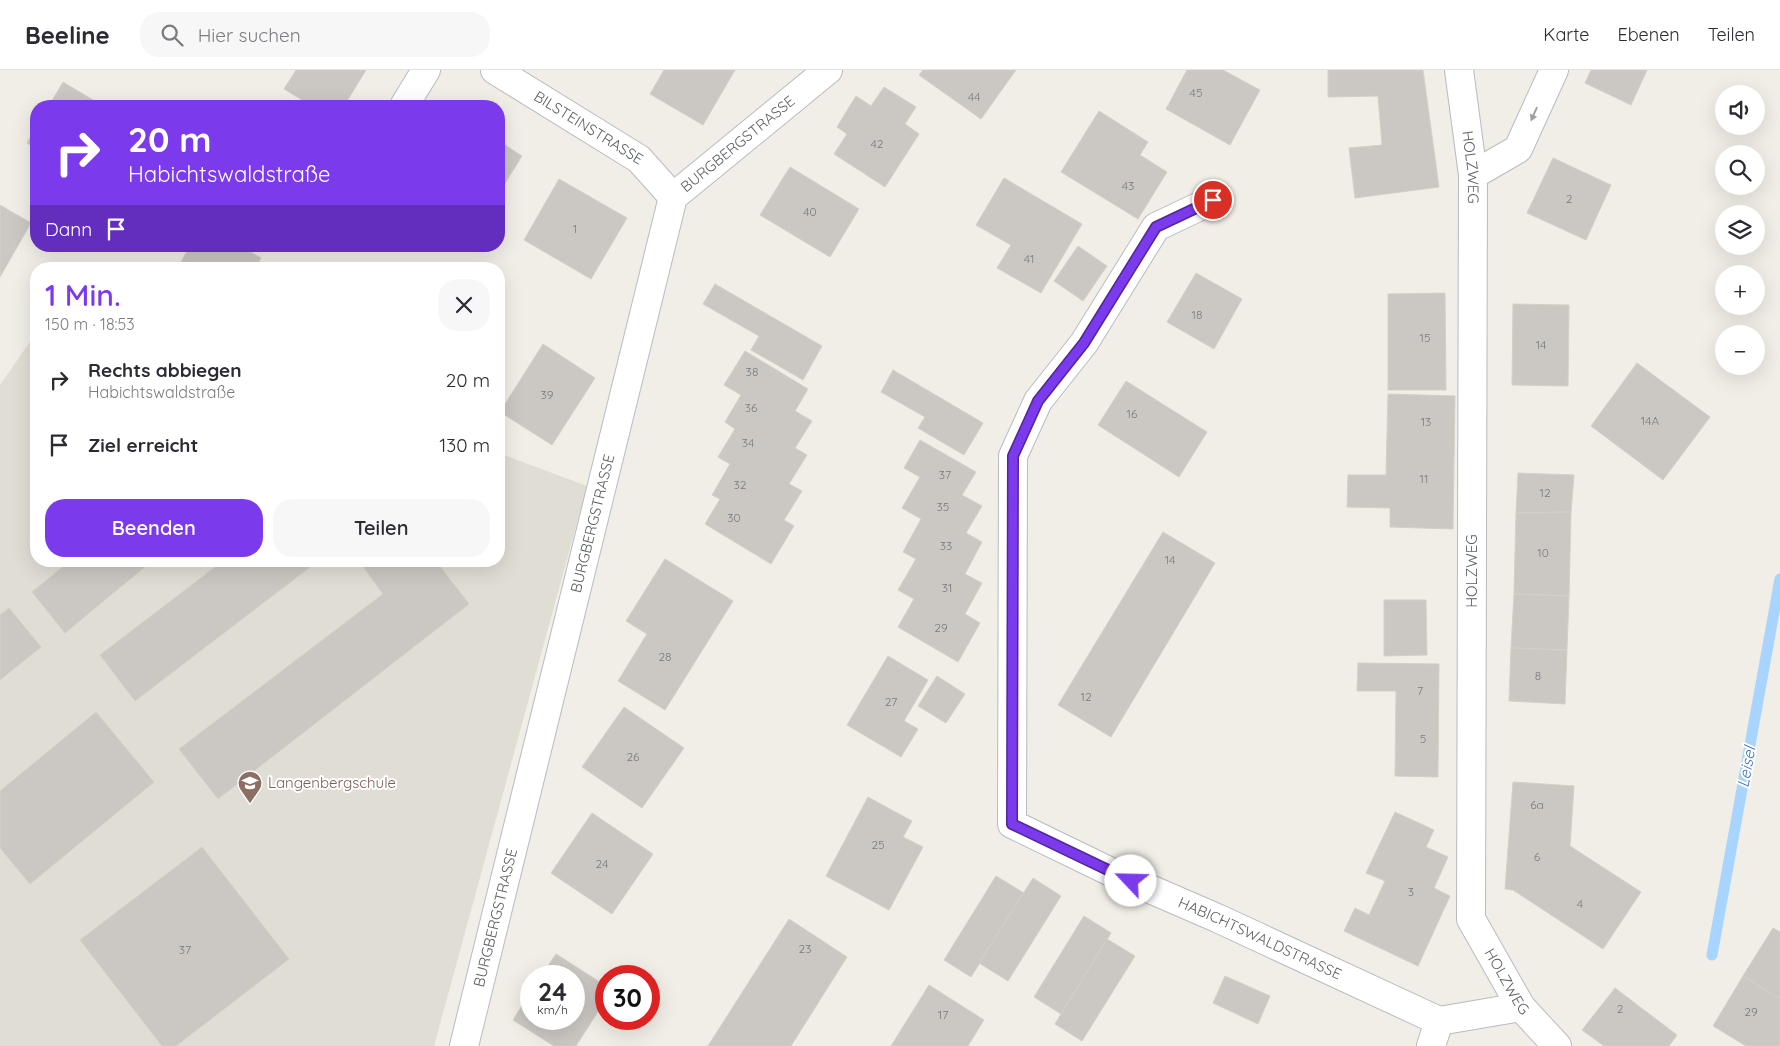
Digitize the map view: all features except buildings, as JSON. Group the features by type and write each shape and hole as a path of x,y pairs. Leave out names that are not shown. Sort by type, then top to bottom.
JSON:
{"street":[{"path":"408,100 426,70"},
{"name":"BILSTEINSTRASSE","path":"495,70 639,159 673,197"},
{"name":"BURGBERGSTRASSE","path":"464,1046 673,197 828,70"},
{"name":"HOLZWEG","path":"1459,70 1473,175 1471,919 1521,1007 1558,1046"},
{"path":"1473,175 1518,148 1554,70"},
{"name":"HABICHTSWALDSTRASSE","path":"1213,200 1156,227 1084,343 1038,401 1013,456 1012,824 1114,874 1217,918 1439,1020"},
{"path":"1431,1046 1439,1020 1521,1007"}],"shaded area":[{"name":"Langenbergschule","path":"30,342 30,567 505,567 505,455 587,486 434,1046 0,1046 0,385"}],"waterway":[{"name":"Leisel","path":"1712,955 1780,579"}],"place":[{"name":"Langenbergschule","path":"250,804"}],"route":[{"path":"1131,881 1012,824 1013,456 1038,401 1084,343 1156,227 1213,200"}]}
